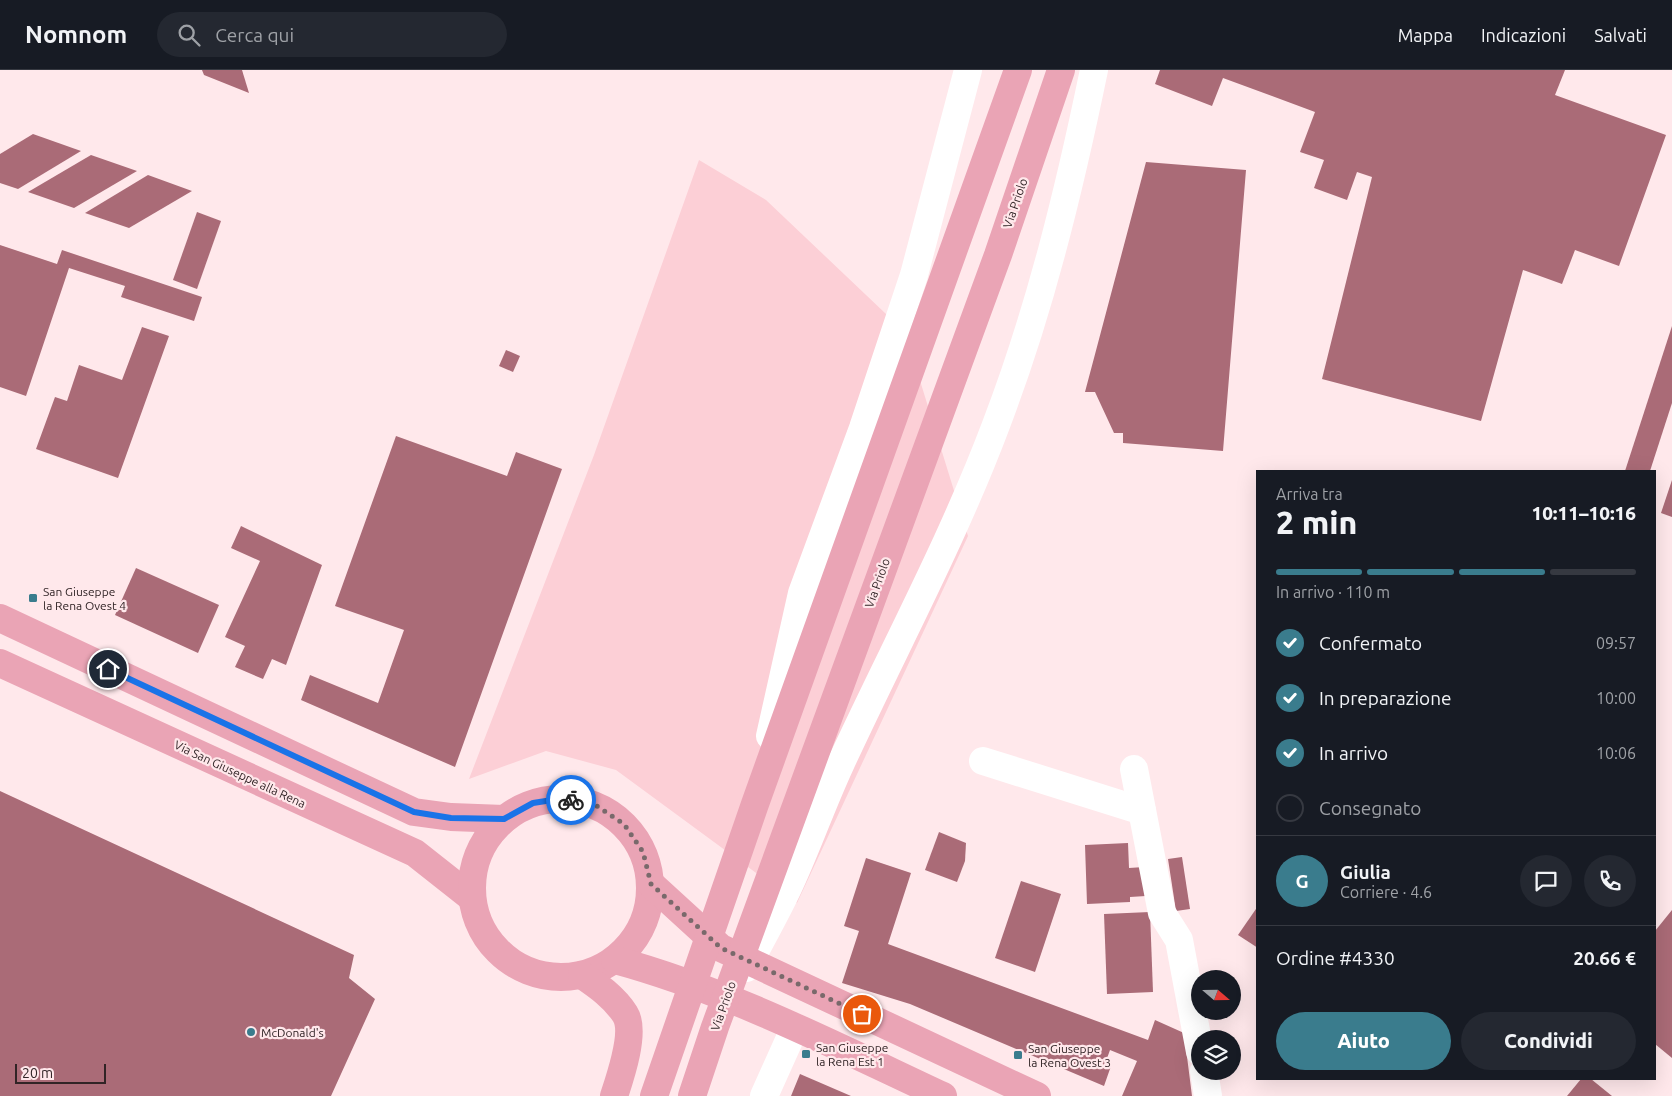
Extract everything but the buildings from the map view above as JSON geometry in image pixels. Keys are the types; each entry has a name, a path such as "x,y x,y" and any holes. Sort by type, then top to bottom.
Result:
{"main road":[{"path":"654,1096 755,804 1018,70"},
{"name":"Via Priolo","path":"692,1096 715,1027 994,264 1061,70"},
{"path":"0,618 414,812 451,818 504,819"},
{"name":"Via San Giuseppe alla Rena","path":"0,663 415,853 472,898"},
{"path":"565,798 597,806 624,824 643,852 651,884 647,912 635,938 614,960 582,975 547,976 517,966 492,945 477,917 472,898 474,869 485,841 504,819 533,803 565,798"},
{"path":"651,884 721,948 1037,1096"},
{"path":"614,960 663,973 795,1027 943,1096"},
{"path":"582,975 606,992 626,1016 628,1042 623,1071 614,1096"}],"street":[{"path":"755,804 802,593 863,428 914,275 968,70"},
{"path":"715,1027 787,890 839,767 962,506 996,426 1033,320 1072,174 1094,70"},
{"path":"984,761 1142,811"},
{"path":"1134,769 1162,913 1179,940 1196,1030"},
{"path":"764,1096 795,1027"},
{"path":"1205,1080 1208,1096"}],"shaded area":[{"path":"699,160 766,200 905,332 968,536 797,903 616,770 546,751 469,779 594,455"}],"way so far":[{"path":"571,800 597,806 624,824 643,852 651,884 721,948 862,1014"}],"place":[{"name":"San Giuseppe la Rena Ovest 4","path":"33,598"},
{"name":"McDonald's","path":"251,1032"},
{"name":"San Giuseppe la Rena Est 1","path":"806,1054"},
{"name":"San Giuseppe la Rena Ovest 3","path":"1018,1055"}],"route":[{"path":"108,669 414,812 451,818 504,819 533,803 565,798 571,800"}]}
